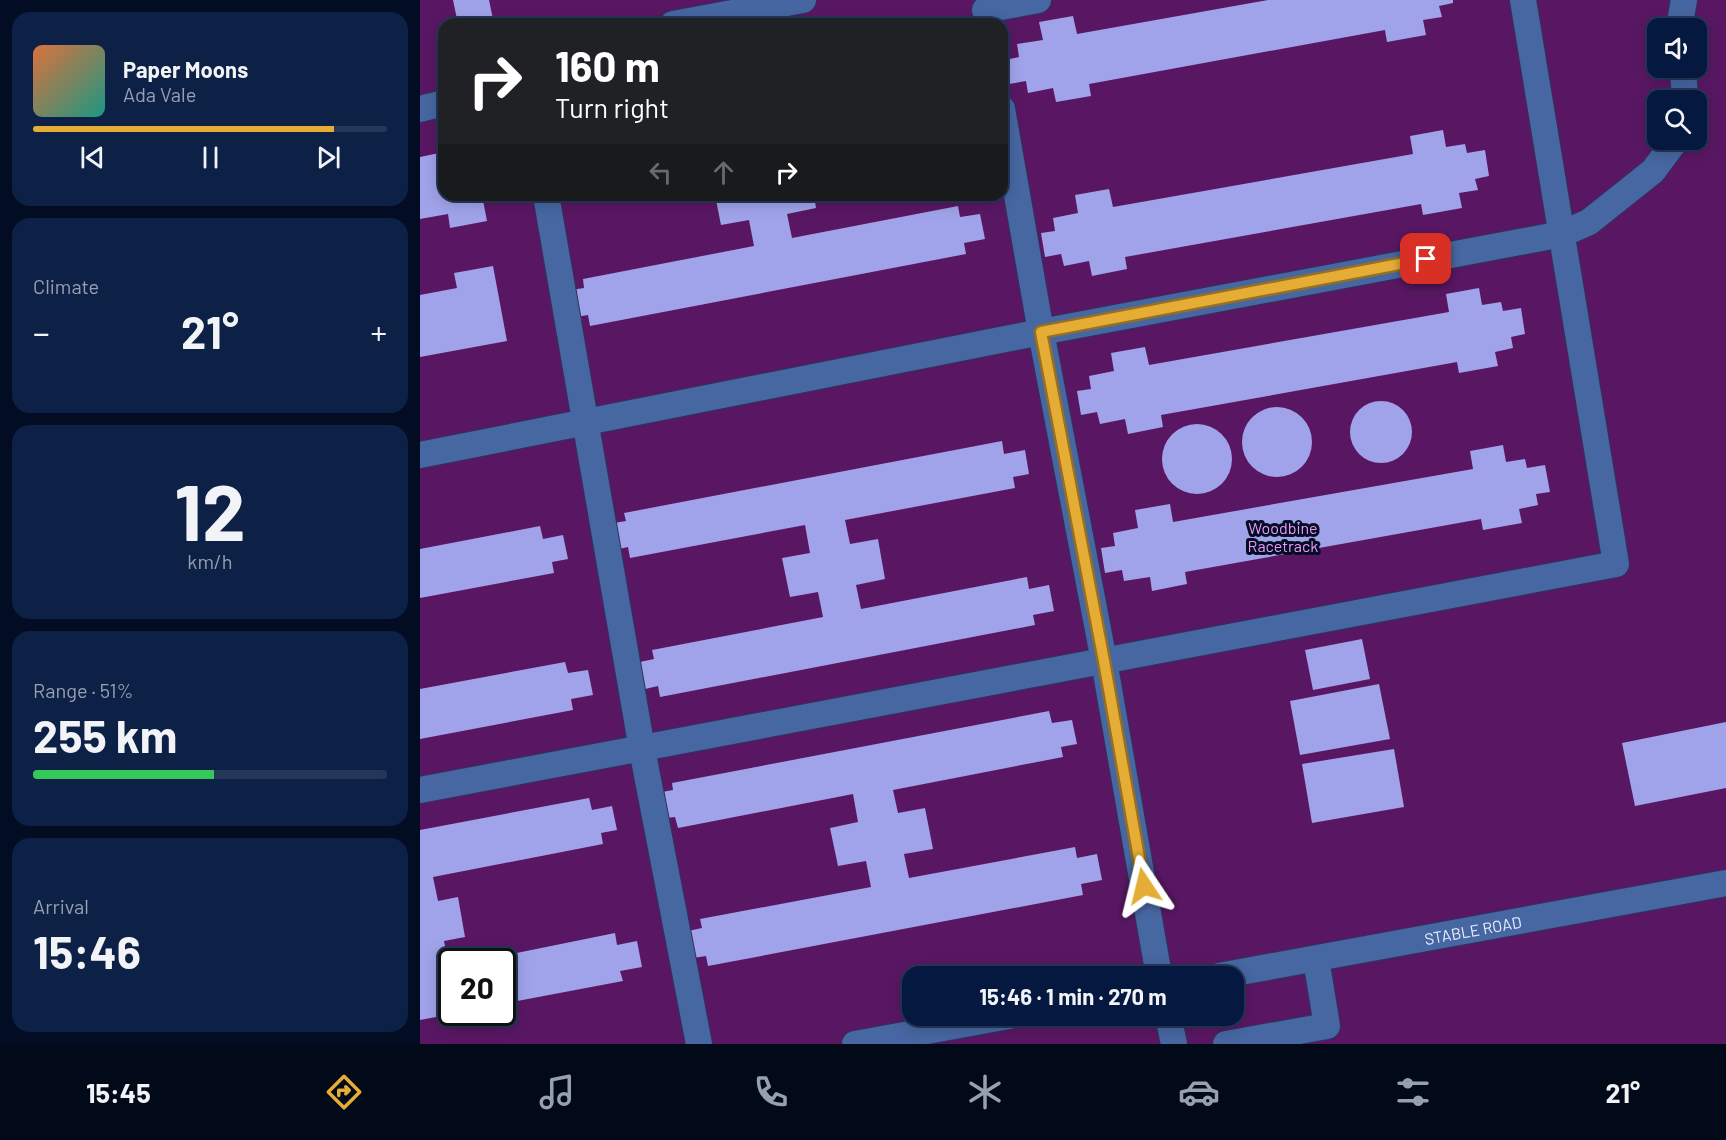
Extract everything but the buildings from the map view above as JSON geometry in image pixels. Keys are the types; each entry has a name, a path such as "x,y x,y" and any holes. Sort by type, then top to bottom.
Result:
{"street":[{"path":"706,18 803,0"},
{"path":"985,11 1038,0"},
{"path":"420,790 1616,564 1523,0"},
{"path":"1681,18 1684,0"},
{"path":"420,109 438,104"},
{"path":"1008,144 1041,332 1104,661 1157,966"},
{"path":"420,455 1041,332 1562,234 1589,222 1653,171 1669,150"},
{"path":"547,201 642,749 699,1044"},
{"name":"STABLE ROAD","path":"1244,971 1726,883"},
{"path":"1226,1044 1327,1026 1316,958"},
{"path":"855,1044 954,1026"},
{"path":"1170,1026 1174,1044"}],"green space":[{"name":"Woodbine Racetrack","path":"420,0 1726,0 1726,1044 420,1044"}],"route":[{"path":"1144,886 1104,661 1041,332 1426,259"}]}
